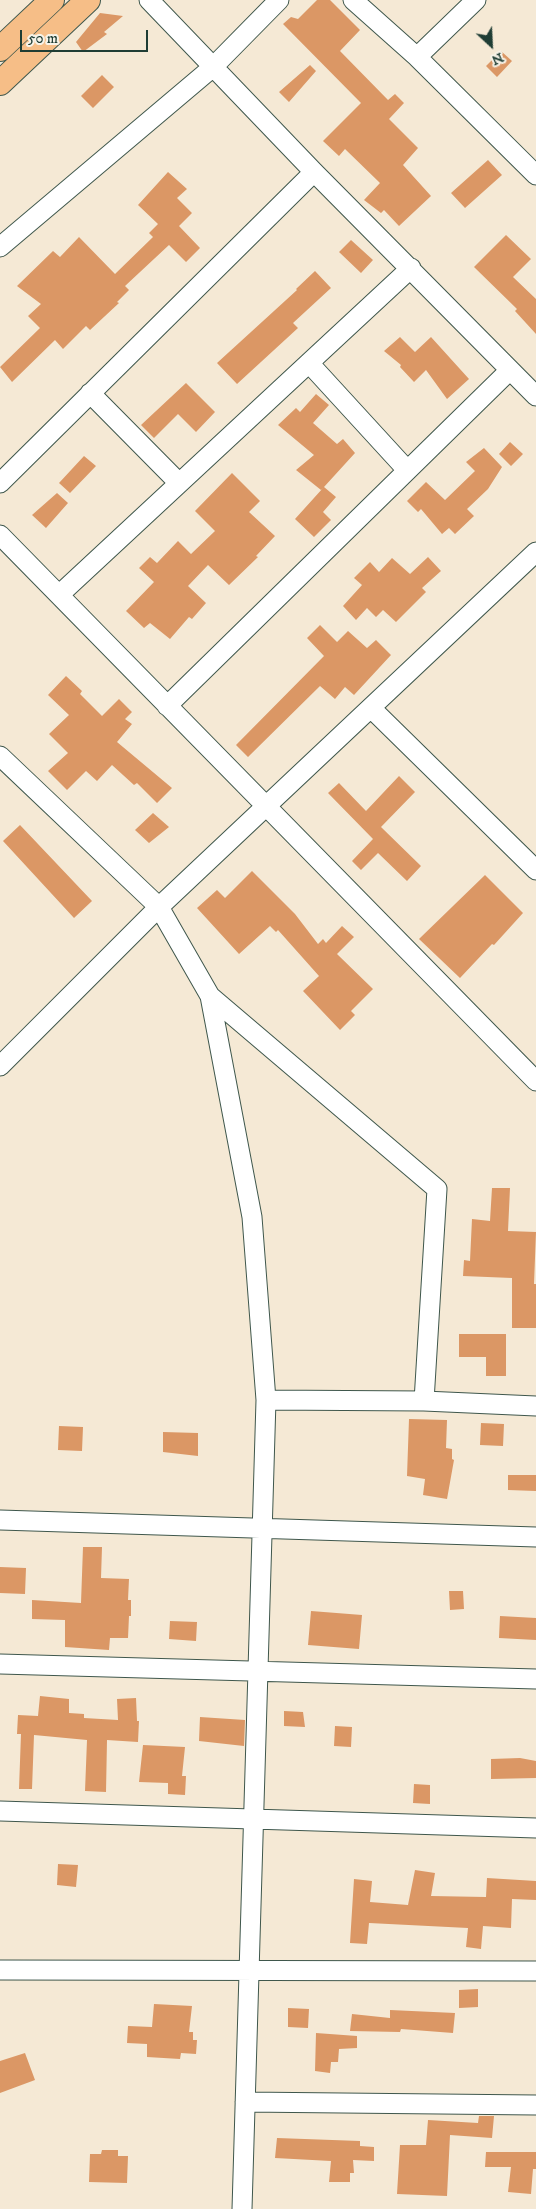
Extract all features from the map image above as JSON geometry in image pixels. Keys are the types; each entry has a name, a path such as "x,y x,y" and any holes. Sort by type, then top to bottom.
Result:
{"main road":[{"path":"0,50 52,0"},
{"path":"0,83 78,3"}],"street":[{"path":"149,0 314,172 536,396"},
{"path":"0,247 213,67 279,0"},
{"path":"353,0 417,57 536,175"},
{"path":"417,57 476,0"},
{"path":"0,483 314,172"},
{"path":"59,595 411,268"},
{"path":"309,363 407,470"},
{"path":"167,706 510,370"},
{"path":"90,393 180,483"},
{"path":"0,535 536,1081"},
{"path":"0,1066 158,907 536,552"},
{"path":"371,708 536,870"},
{"path":"0,756 158,907 210,996 437,1189 424,1401"},
{"path":"210,996 252,1217 266,1400 242,2209"},
{"path":"266,1400 424,1401 536,1406"},
{"path":"0,1520 536,1537"},
{"path":"0,1664 536,1679"},
{"path":"0,1810 536,1828"},
{"path":"0,1970 536,1971"},
{"path":"245,2102 536,2105"}],"building":[{"path":"317,0 330,0 360,30 340,51 388,100 395,94 404,103 389,119 418,148 403,165 431,196 399,226 384,210 381,213 364,200 380,183 345,149 339,156 323,141 361,103 283,24 291,17 298,19"},
{"path":"100,13 123,16 104,32 107,34 83,52 76,42"},
{"path":"501,51 512,61 497,77 486,66"},
{"path":"310,65 316,71 289,102 279,92"},
{"path":"102,75 114,87 93,108 81,96"},
{"path":"488,160 502,175 465,208 451,193"},
{"path":"168,172 187,189 177,198 192,213 179,226 200,248 186,262 169,245 125,286 129,290 117,302 119,303 90,330 86,326 63,349 55,340 12,382 0,367 40,328 28,316 41,304 17,286 53,251 60,257 79,237 115,274 153,237 149,233 158,224 138,205"},
{"path":"506,235 531,259 513,277 536,299 536,334 515,311 517,309 474,267"},
{"path":"351,240 373,260 361,273 339,252"},
{"path":"315,271 331,288 293,323 298,328 237,384 217,363 297,290"},
{"path":"400,337 415,352 431,337 469,379 447,399 426,370 414,382 400,367 401,365 384,351"},
{"path":"186,383 215,412 196,432 178,414 154,438 141,425"},
{"path":"316,394 329,405 313,423 337,444 343,439 355,453 324,487 336,497 323,512 331,520 314,537 295,519 323,488 321,490 296,470 314,455 278,425 296,408 300,412"},
{"path":"510,442 523,454 511,466 499,454"},
{"path":"484,448 502,467 488,489 467,509 474,516 455,534 449,528 442,534 421,509 418,512 407,501 426,482 445,500 475,471 466,462"},
{"path":"84,456 96,466 70,493 59,483"},
{"path":"232,473 260,501 249,512 275,536 256,556 258,557 229,585 208,565 188,586 206,603 192,619 189,617 170,639 150,623 144,628 126,611 154,582 139,568 150,557 157,563 178,541 191,554 215,531 195,511"},
{"path":"57,493 68,503 46,528 32,515"},
{"path":"428,557 441,571 422,588 426,592 396,622 383,610 376,617 367,608 356,620 343,606 362,585 354,578 370,562 379,572 392,558 410,574"},
{"path":"320,625 337,642 348,631 367,648 376,640 391,655 354,695 345,687 335,699 320,686 248,757 236,745 324,656 307,638"},
{"path":"66,676 82,691 80,694 102,716 119,699 132,712 125,719 132,724 117,742 172,788 157,803 137,783 134,785 112,765 97,781 86,771 67,790 48,771 68,753 49,734 69,715 48,695"},
{"path":"399,776 415,792 381,827 421,866 407,881 378,853 361,870 352,861 373,839 328,793 339,783 366,811"},
{"path":"153,813 169,827 149,843 135,830"},
{"path":"20,825 92,901 74,918 3,841"},
{"path":"252,871 295,914 318,944 323,939 326,943 342,926 354,937 337,954 373,989 351,1011 355,1015 340,1030 303,991 319,976 278,930 276,932 270,926 239,954 197,908 217,890 225,898"},
{"path":"485,875 523,913 460,978 419,939"},
{"path":"492,1188 510,1188 508,1231 536,1232 534,1284 536,1284 536,1328 512,1328 512,1278 463,1276 464,1260 470,1261 472,1219 490,1221"},
{"path":"459,1334 506,1334 506,1376 486,1376 486,1357 459,1357"},
{"path":"409,1419 447,1420 446,1448 452,1449 452,1459 454,1460 447,1499 423,1495 425,1479 407,1476"},
{"path":"481,1423 504,1424 503,1446 480,1445"},
{"path":"59,1426 83,1427 82,1451 58,1450"},
{"path":"163,1432 198,1433 198,1456 163,1452"},
{"path":"508,1475 536,1475 536,1491 508,1490"},
{"path":"83,1547 102,1547 101,1578 129,1579 128,1600 131,1600 131,1616 129,1616 128,1638 110,1638 109,1650 65,1647 65,1620 32,1619 32,1600 81,1603"},
{"path":"0,1567 26,1568 25,1594 0,1593"},
{"path":"449,1591 463,1591 464,1609 450,1610"},
{"path":"311,1611 362,1615 359,1649 308,1645"},
{"path":"500,1616 536,1618 536,1640 499,1638"},
{"path":"170,1621 197,1622 196,1641 169,1639"},
{"path":"40,1696 69,1699 69,1713 84,1714 84,1718 118,1720 117,1699 136,1698 137,1721 139,1721 138,1742 107,1740 106,1792 85,1791 87,1740 34,1735 32,1789 19,1789 21,1734 17,1734 18,1715 38,1716"},
{"path":"284,1711 303,1712 305,1727 284,1726"},
{"path":"200,1717 245,1720 244,1746 199,1741"},
{"path":"335,1726 352,1727 351,1747 334,1746"},
{"path":"143,1745 185,1747 182,1776 186,1776 185,1795 168,1794 168,1783 139,1782"},
{"path":"520,1758 536,1761 536,1778 491,1779 491,1759"},
{"path":"414,1784 430,1785 430,1804 413,1803"},
{"path":"58,1864 78,1865 76,1887 57,1885"},
{"path":"415,1870 435,1873 431,1896 486,1897 487,1878 536,1881 536,1900 512,1899 511,1928 483,1926 481,1949 466,1947 468,1928 369,1923 367,1944 350,1943 354,1879 372,1881 370,1902 408,1905"},
{"path":"478,1989 478,2007 459,2008 459,1990"},
{"path":"154,2004 192,2006 189,2032 193,2032 193,2040 197,2040 196,2054 181,2053 180,2059 147,2057 147,2044 127,2043 128,2026 152,2027"},
{"path":"288,2008 309,2009 308,2028 288,2027"},
{"path":"390,2010 455,2013 453,2033 401,2029 400,2032 350,2031 352,2014 390,2018"},
{"path":"316,2033 357,2036 357,2048 339,2049 338,2062 331,2062 330,2073 315,2071"},
{"path":"25,2053 35,2080 0,2093 0,2061"},
{"path":"479,2116 494,2116 492,2138 450,2135 447,2196 397,2194 400,2145 426,2145 428,2120 478,2123"},
{"path":"277,2138 360,2141 360,2146 374,2147 374,2161 353,2160 354,2173 350,2173 350,2182 329,2182 331,2161 275,2158"},
{"path":"102,2150 118,2150 118,2156 128,2156 127,2183 89,2182 90,2154 101,2154"},
{"path":"486,2152 536,2152 536,2169 533,2169 531,2194 508,2192 511,2167 485,2167"}]}
